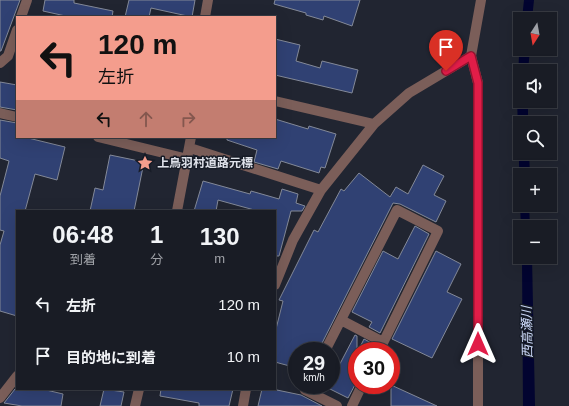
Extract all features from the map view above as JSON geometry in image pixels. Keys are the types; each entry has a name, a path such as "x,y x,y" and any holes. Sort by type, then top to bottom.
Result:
{"street":[{"path":"21,16 27,0"},
{"path":"205,16 208,0"},
{"path":"478,406 478,83 471,56 481,0"},
{"path":"0,63 8,56 16,33"},
{"path":"276,282 293,240 320,190 374,124 408,93 471,56"},
{"path":"276,101 374,124"},
{"path":"0,113 16,117"},
{"path":"102,138 188,159"},
{"path":"177,210 191,138"},
{"path":"190,148 320,190"},
{"path":"330,342 397,210 438,231 383,342"},
{"path":"341,320 374,342"},
{"path":"0,398 16,377"},
{"path":"135,406 139,390"},
{"path":"243,406 246,390"},
{"path":"313,394 337,406"},
{"path":"352,406 358,394"}],"water":[{"path":"524,0 534,0 533,12 523,12"},
{"path":"519,56 529,56 529,64 519,64"},
{"path":"517,108 528,108 528,116 518,116"},
{"path":"519,160 529,160 530,168 519,168"},
{"path":"520,212 529,212 530,220 521,220"},
{"name":"西高瀬川","path":"522,264 532,264 535,406 523,406"}],"building":[{"path":"0,0 20,0 1,51 0,51"},
{"path":"45,0 74,0 74,3 113,11 112,16 66,16 43,11"},
{"path":"129,0 195,0 192,16 151,8 149,16 125,16"},
{"path":"275,0 360,0 352,26 324,16 323,20 306,15 306,13 274,4"},
{"path":"276,39 300,45 296,61 320,68 322,61 358,70 352,93 276,75"},
{"path":"0,82 16,85 16,110 0,107"},
{"path":"276,119 308,129 309,126 336,134 325,168 321,167 319,173 281,161 278,169 254,162 257,150 227,140 227,138 276,138"},
{"path":"0,120 16,123 16,138 28,138 65,147 57,180 35,174 25,210 16,210 16,316 0,311 0,245 4,231 0,230 0,196 9,161 0,158"},
{"path":"110,155 144,162 134,210 90,210 95,188 103,190"},
{"path":"423,165 444,176 434,195 446,201 436,222 400,204 393,203 323,342 288,342 288,366 276,362 276,329 283,301 279,300 314,230 318,232 341,189 344,191 359,173 390,197 396,187 408,194"},
{"path":"203,181 250,194 251,191 279,199 282,189 298,194 296,203 305,206 302,211 291,211 279,256 276,256 276,210 254,210 218,200 216,210 194,210"},
{"path":"415,226 429,234 380,333 369,327 372,322 352,312 383,251 398,259"},
{"path":"436,251 461,264 447,292 462,299 432,358 392,339"},
{"path":"355,335 357,336 357,342 351,342"},
{"path":"364,339 370,342 362,342"},
{"path":"348,348 348,394 350,394 348,398 340,394 340,364"},
{"path":"15,389 46,390 63,394 61,406 22,406 4,403"},
{"path":"400,389 437,406 391,406 391,394 400,394"},
{"path":"104,390 124,392 121,406 100,406"},
{"path":"161,390 233,390 229,406 199,406 199,403 160,396"},
{"path":"262,390 276,390 288,392 288,394 301,395 322,406 258,406"}],"place":[{"name":"上鳥羽村道路元標","path":"145,163"}],"route":[{"path":"446,71 471,56 478,83 478,344"}]}
